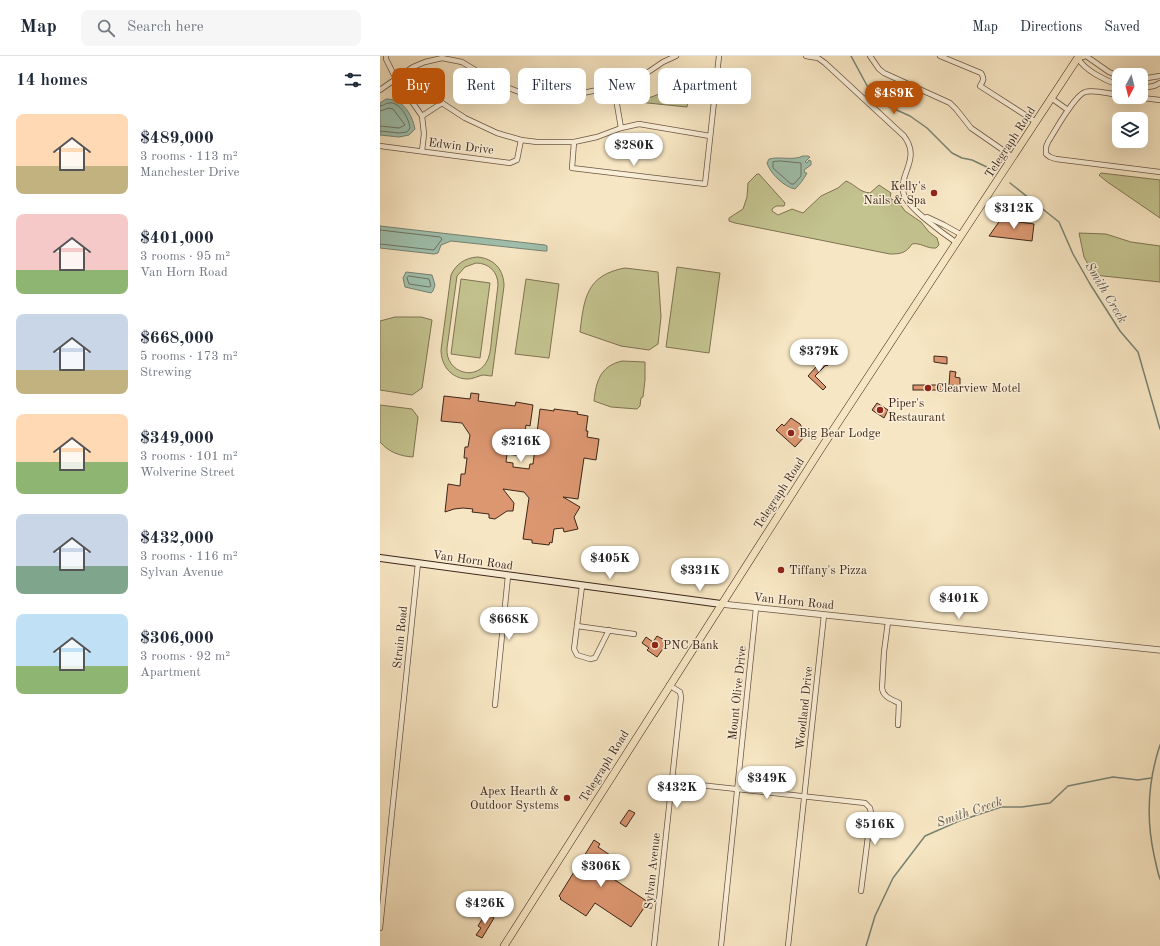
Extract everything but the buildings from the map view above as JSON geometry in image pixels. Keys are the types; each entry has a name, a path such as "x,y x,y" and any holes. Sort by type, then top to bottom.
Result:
{"main road":[{"name":"Telegraph Road","path":"504,946 826,440 1078,57"},
{"name":"Van Horn Road","path":"380,558 721,604"}],"street":[{"path":"386,56 392,71"},
{"path":"650,71 663,62 676,56"},
{"path":"574,142 572,168 705,184 719,56"},
{"path":"806,56 818,58 825,63 906,139 910,148 911,158 904,184 904,196 911,206 957,243"},
{"path":"870,56 884,73 950,103 971,128 1013,157"},
{"path":"940,56 981,73 984,77 980,86 1036,122"},
{"path":"1112,73 1086,56 1078,57 1082,65 1112,82"},
{"path":"412,68 442,57 462,62 498,84 522,93 549,97 594,91"},
{"path":"1105,79 1109,72"},
{"path":"1148,78 1160,76"},
{"path":"380,90 392,82"},
{"path":"1148,87 1154,86 1160,82"},
{"path":"1112,94 1091,91 1084,92 1078,97 1068,110 1046,147 1046,154 1056,159 1160,172"},
{"path":"1052,98 1068,110"},
{"path":"1148,99 1160,100"},
{"path":"422,116 442,103 464,118 497,133 521,140 549,143 574,142 597,137 621,128 639,124 710,136"},
{"path":"414,104 422,116 424,134 422,151"},
{"path":"617,104 621,128"},
{"name":"Edwin Drive","path":"380,146 510,163 518,160 521,140"},
{"path":"924,216 962,235"},
{"name":"Struin Road","path":"380,928 418,563"},
{"path":"495,705 508,576"},
{"path":"582,586 575,653 579,657 590,659 596,656 609,630"},
{"name":"Van Horn Road","path":"721,604 1160,650"},
{"name":"Mount Olive Drive","path":"720,946 756,608"},
{"name":"Woodland Drive","path":"788,946 824,615"},
{"path":"888,622 884,652 882,692 899,703 898,725"},
{"path":"577,626 634,634"},
{"name":"Sylvan Avenue","path":"654,946 681,697 680,692 669,685"},
{"path":"672,782 862,802 868,805 871,813 861,891"}],"green space":[{"path":"658,94 658,104 687,104 687,107 650,103 650,98"},
{"path":"1101,173 1160,180 1160,218 1106,181 1099,175"},
{"path":"757,174 759,174 785,203 784,206 776,206 772,209 772,211 778,215 792,209 803,213 821,196 838,188 846,181 863,191 870,193 879,185 891,193 890,198 900,204 905,211 921,222 929,232 937,238 939,245 936,248 930,248 918,244 912,244 903,252 890,254 729,221 729,218 743,209 747,197 748,183"},
{"path":"1079,233 1106,234 1131,242 1160,246 1160,282 1094,275 1084,257"},
{"path":"483,258 493,262 500,270 504,280 504,286 492,376 483,375 468,379 457,377 448,370 441,356 441,350 451,275 458,265 465,260","holes":["476,263 481,263 492,269 498,280 498,285 488,359 477,371 470,373 456,369 451,364 448,357 447,348 457,276 465,267"]},
{"path":"677,267 720,273 709,353 666,347"},
{"path":"625,268 658,272 661,317 658,344 649,350 621,346 580,332 583,309 589,290 602,276 612,271"},
{"path":"461,279 490,283 480,358 451,354"},
{"path":"526,279 559,284 549,358 515,354"},
{"path":"395,317 421,317 432,320 422,388 412,395 380,390 380,321"},
{"path":"622,361 645,362 643,397 641,398 640,406 637,409 611,407 594,401 596,387 600,376 609,367"},
{"path":"380,405 412,409 418,417 413,457 395,453 380,442"}],"water":[{"path":"386,99 392,100 392,104 402,105 406,108 412,118 415,129 409,135 399,137 380,135 380,103"},
{"path":"803,156 810,157 805,162 807,163 809,160 811,161 811,165 804,170 805,173 807,173 795,189 786,186 778,179 771,171 767,163 769,159 795,158"},
{"path":"380,226 545,245 547,246 547,251 451,241 441,245 438,253 434,254 380,248"},
{"path":"406,272 432,275 435,285 433,291 431,293 405,287 403,278"}],"waterway":[{"name":"Smith Creek","path":"851,56 871,93 883,104 910,116 927,128 952,153 991,169"},
{"name":"Smith Creek","path":"1010,183 1059,222 1073,254 1090,284 1120,331 1138,352 1160,429"},
{"path":"1160,745 1153,772 1149,813 1151,841 1160,879"},
{"name":"Smith Creek","path":"866,946 875,916 893,878 925,836 959,821 1001,807 1022,807 1050,803 1068,786 1113,777 1138,780 1151,778"}],"place":[{"name":"Kelly's Nails & Spa","path":"934,193"},
{"name":"Clearview Motel","path":"928,388"},
{"name":"Piper's Restaurant","path":"880,410"},
{"name":"Big Bear Lodge","path":"791,433"},
{"name":"Tiffany's Pizza","path":"781,570"},
{"name":"PNC Bank","path":"655,645"},
{"name":"Apex Hearth & Outdoor Systems","path":"567,798"}]}
